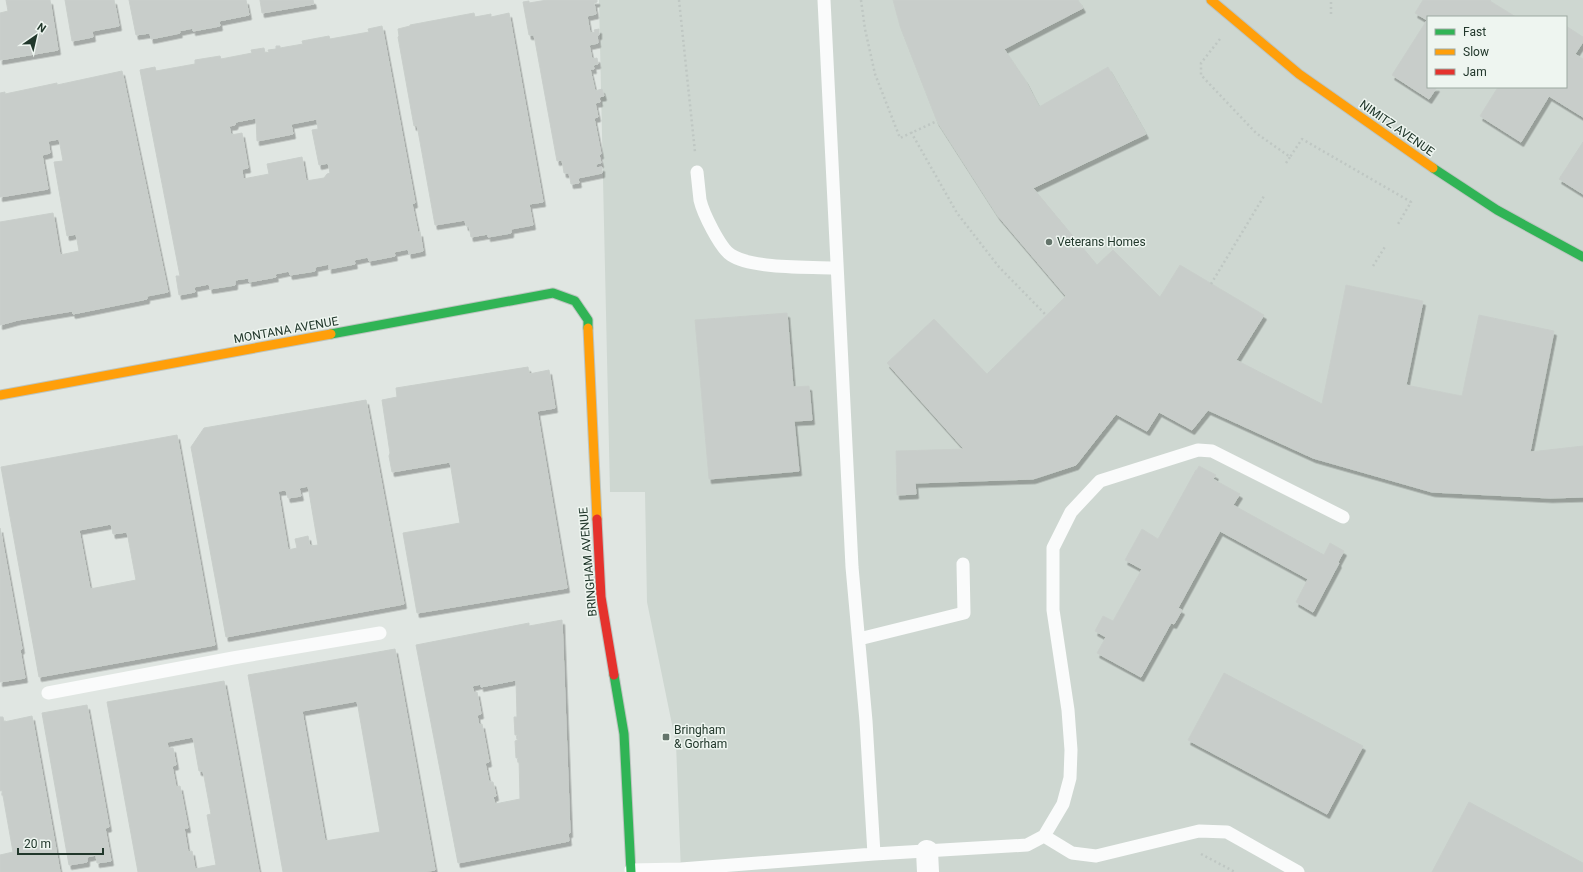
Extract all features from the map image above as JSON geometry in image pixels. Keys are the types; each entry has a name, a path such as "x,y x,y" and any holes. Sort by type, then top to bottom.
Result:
{"street":[{"name":"NIMITZ AVENUE","path":"1211,0 1299,74 1408,151 1497,210 1583,257"},
{"name":"MONTANA AVENUE","path":"0,395 553,293 575,301"},
{"name":"BRINGHAM AVENUE","path":"575,301 588,320 601,597 624,734 631,871"}],"lane":[{"path":"824,0 852,567 866,721 874,854"},
{"path":"697,172 701,201 716,238 730,255 746,262 787,266 837,268"},
{"path":"631,871 681,869 874,854 928,862 1027,845 1044,836 1063,804 1070,778 1071,750 1068,710 1053,610 1054,548 1071,512 1100,481 1198,450 1212,451 1343,517"},
{"path":"859,639 964,613 963,564"},
{"path":"48,693 380,633"},
{"path":"1044,836 1072,853 1096,856 1199,831 1227,832 1298,872"}],"path":[{"path":"679,0 697,172"},
{"path":"861,0 865,29 875,74 900,138 937,121"},
{"path":"1331,0 1331,14"},
{"path":"1221,37 1201,63 1201,75 1256,133 1290,157"},
{"path":"911,132 957,213 999,267 1046,315"},
{"path":"1286,163 1302,138 1411,202 1398,224"},
{"path":"1211,284 1264,196"},
{"path":"1373,266 1386,245"}],"shaded area":[{"path":"599,0 1583,0 1583,872 681,872 676,744 647,602 645,492 610,492"}],"building":[{"path":"6,0 50,0 58,50 0,60 0,13 8,11"},
{"path":"65,0 114,0 119,26 92,31 93,37 72,41"},
{"path":"129,0 246,0 249,15 219,21 220,26 193,31 193,28 179,31 180,33 151,39 150,33 136,35"},
{"path":"260,0 313,0 314,4 262,13"},
{"path":"547,0 597,0 597,2 594,3 596,14 587,16 590,33 599,29 599,35 597,35 598,43 589,45 592,59 597,58 598,64 593,65 594,69 590,69 595,91 602,89 604,96 599,97 600,102 595,103 598,117 594,118 601,154 599,155 601,163 596,164 596,168 602,167 602,173 578,178 579,183 571,184 569,173 564,173 562,160 557,161 534,35 529,35 523,2 529,1 529,3"},
{"name":"Veterans Homes","path":"893,0 1078,0 1083,8 1004,49 1025,80 1039,107 1108,67 1146,134 1033,188 1097,265 1113,250 1160,297 1180,265 1264,315 1236,360 1322,404 1346,285 1423,301 1406,385 1462,396 1479,315 1554,331 1530,452 1583,446 1583,497 1550,498 1432,492 1313,458 1208,410 1192,430 1159,412 1147,431 1116,414 1076,465 1033,479 915,483 916,494 897,495 896,451 964,449 887,363 934,319 987,374 1066,296 998,216 937,121 900,26"},
{"path":"1423,0 1491,0 1490,1 1514,16 1427,16 1427,20 1415,13"},
{"path":"474,13 475,17 491,14 491,17 509,13 543,202 529,204 533,225 511,229 511,233 488,237 488,234 471,237 469,226 466,226 465,220 435,225 417,125 414,126 398,37 398,29 410,25"},
{"path":"1427,20 1427,88 1436,88 1429,99 1392,75"},
{"path":"382,26 415,203 412,204 418,233 420,232 423,251 409,254 408,249 394,252 395,256 369,261 368,257 354,260 355,264 329,269 329,264 315,267 315,271 290,275 289,271 275,274 276,277 249,282 249,278 235,280 235,285 210,289 209,284 194,287 195,292 179,295 176,276 180,276 140,70 155,67 156,71 195,64 195,60 220,56 221,59 252,53 251,50 264,48 265,53 269,52 268,50 276,49 276,46 280,46 280,48 303,44 302,41 329,36 330,39 369,32 368,29","holes":["256,118 257,141 293,134 291,124 317,119 318,129 312,130 319,165 328,163 330,173 324,178 306,181 302,157 267,164 269,174 243,179 242,169 248,168 242,133 231,135 229,126 235,125 236,122"]},
{"path":"1567,27 1583,37 1583,42 1575,54 1583,59 1583,117 1549,96 1521,142 1480,116 1497,88 1567,88"},
{"path":"122,71 168,292 147,296 147,299 73,314 72,311 18,320 0,325 0,222 53,213 60,255 79,251 76,234 67,236 54,162 63,161 59,139 48,141 50,153 42,155 48,189 0,197 0,93 5,92 5,94 57,83 57,85"},
{"path":"1583,142 1583,194 1559,179"},
{"path":"787,313 793,387 809,386 812,420 794,421 799,471 709,479 695,320"},
{"path":"528,367 529,374 549,370 555,408 537,411 567,588 417,613 403,533 460,523 450,462 392,472 382,400 397,397 396,388"},
{"path":"366,400 404,604 226,637 191,447 204,428","holes":["308,486 318,545 310,546 308,536 295,539 297,548 288,550 278,491 286,490 288,498 301,496 299,488"]},
{"path":"177,435 215,645 39,677 1,467","holes":["111,524 113,534 127,532 136,580 90,589 79,530"]},
{"path":"1199,466 1216,475 1213,479 1240,494 1233,505 1324,555 1330,543 1344,551 1313,612 1296,602 1308,579 1220,531 1178,608 1182,610 1174,624 1171,623 1141,677 1097,653 1106,637 1095,631 1103,616 1113,621 1142,569 1125,560 1142,529 1158,539"},
{"path":"0,528 22,649 20,650 25,678 0,682"},
{"path":"562,620 570,833 568,833 569,841 458,863 416,645 529,623 529,626","holes":["516,680 517,717 514,717 515,735 518,735 518,740 515,741 516,758 519,758 520,799 495,804 493,797 496,796 493,782 489,782 485,763 489,762 482,724 479,725 477,715 481,714 477,692 474,693 472,686 481,684 481,687"]},
{"path":"395,649 435,870 422,872 283,872 248,675","holes":["357,701 380,832 325,841 302,711"]},
{"path":"1224,673 1363,746 1327,814 1188,740"},
{"path":"224,681 259,872 138,872 107,702","holes":["193,737 199,771 203,771 211,814 207,815 216,865 195,869 192,851 188,852 184,828 188,828 180,786 176,787 172,766 176,765 173,748 168,748 167,742"]},
{"path":"87,705 109,827 105,828 111,861 97,863 96,855 87,857 87,862 69,865 42,713"},
{"path":"32,716 60,872 0,872 0,855 13,852 2,790 0,791 0,717 3,717 4,722"},
{"path":"1469,802 1583,863 1583,872 1432,872"}],"traffic: fast":[{"path":"1433,168 1497,210 1583,257"},
{"path":"331,334 553,293 575,301 588,320 588,328"},
{"path":"614,675 624,734 631,872"}],"traffic: slow":[{"path":"1211,0 1299,74 1433,168"},
{"path":"588,328 597,519"},
{"path":"0,395 331,334"}],"traffic: jam":[{"path":"597,519 601,597 614,675"}],"place":[{"name":"Veterans Homes","path":"1049,242"},
{"name":"Bringham & Gorham","path":"666,737"}]}
